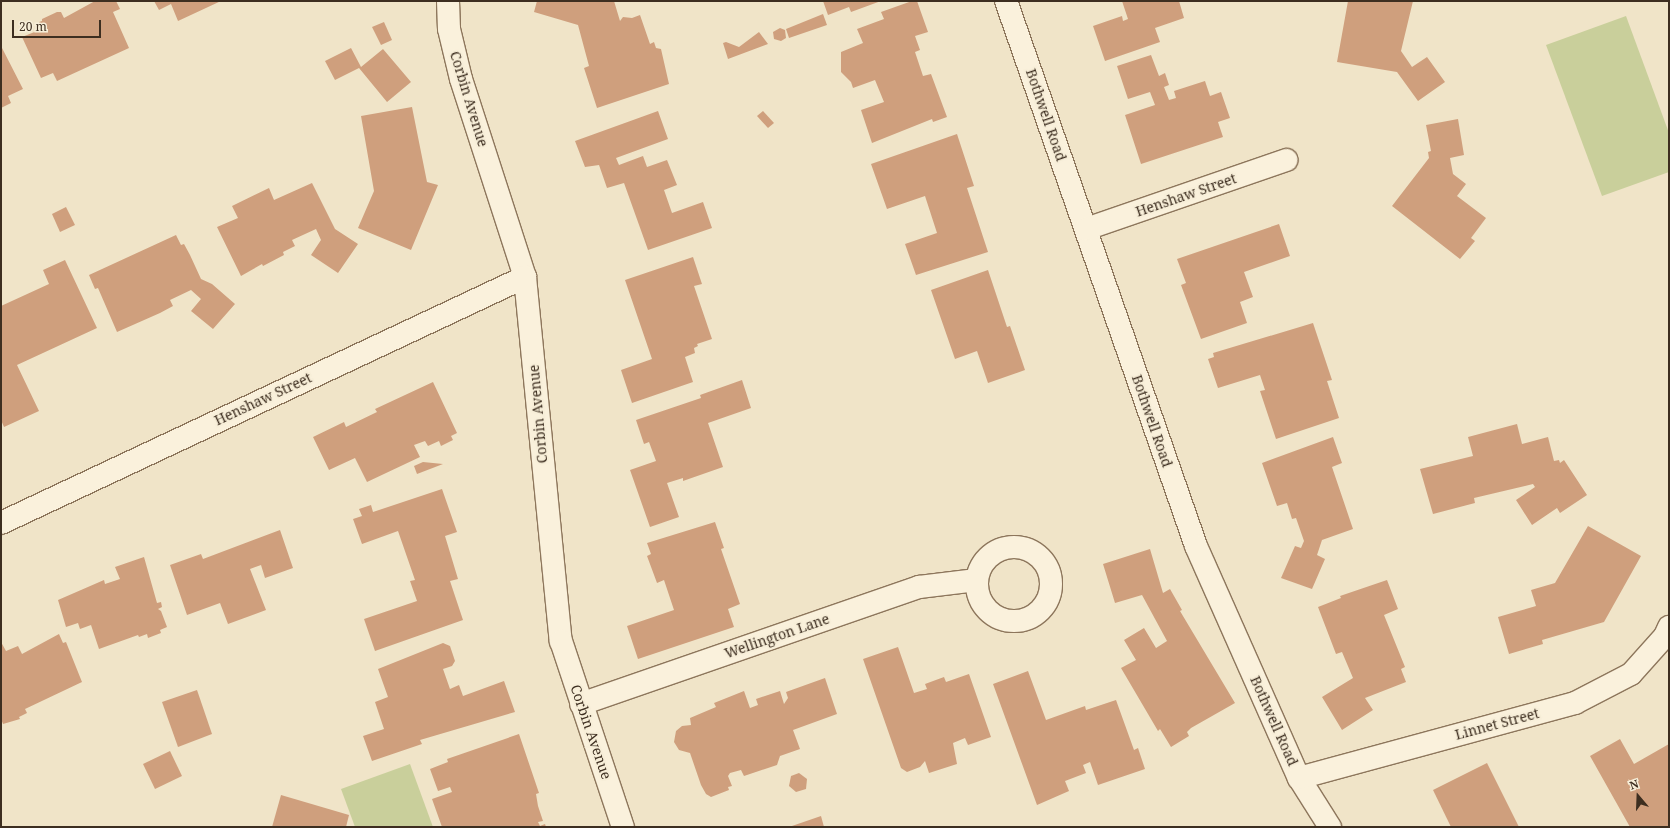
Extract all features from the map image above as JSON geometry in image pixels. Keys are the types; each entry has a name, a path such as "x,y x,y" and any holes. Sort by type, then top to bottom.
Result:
{"street":[{"name":"Corbin Avenue","path":"448,1 449,29 460,79 525,277 556,613 561,640 580,704 623,827"},
{"name":"Bothwell Road","path":"1006,1 1196,546 1300,778 1330,827"},
{"name":"Henshaw Street","path":"1086,229 1286,160"},
{"name":"Henshaw Street","path":"1,523 525,277"},
{"name":"Wellington Lane","path":"580,704 919,587 977,580"},
{"name":"Linnet Street","path":"1300,778 1575,703 1631,674 1665,636 1669,627"}],"green space":[{"path":"1626,16 1669,133 1669,172 1602,196 1546,45"},
{"path":"410,764 433,827 355,827 341,789"}],"building":[{"path":"95,1 116,1 120,9 113,12 129,48 57,81 53,73 41,78 22,37 42,29 39,22 42,21 42,19 57,12 61,12 64,18"},
{"path":"154,1 221,1 178,21 171,4 159,10"},
{"path":"537,1 614,1 620,21 623,17 632,18 640,15 650,44 654,42 656,48 661,49 669,84 597,108 584,68 589,66 578,25 534,12"},
{"path":"823,1 881,1 851,12 849,7 828,15"},
{"path":"912,1 917,1 928,32 915,36 920,50 915,52 923,76 931,74 947,117 933,122 932,119 872,143 861,110 884,102 875,80 853,88 851,82 841,72 841,52 863,43 857,29 884,19 881,12"},
{"path":"1122,1 1179,1 1184,18 1155,28 1160,42 1105,61 1093,26 1122,16 1123,21 1128,19"},
{"path":"1348,1 1413,1 1401,51 1412,67 1427,57 1445,82 1418,101 1397,72 1337,62"},
{"path":"823,14 827,25 789,38 786,29"},
{"path":"384,22 392,40 381,45 372,27"},
{"path":"780,28 785,30 786,38 781,41 774,39 773,32"},
{"path":"759,32 768,44 728,59 723,43 726,42 739,47"},
{"path":"1,46 23,89 8,96 11,103 1,108"},
{"path":"351,48 361,67 383,49 411,82 387,102 359,68 335,80 325,61"},
{"path":"1151,55 1159,76 1165,73 1169,85 1164,87 1169,100 1176,98 1174,91 1205,81 1210,96 1221,92 1230,118 1218,122 1223,137 1141,164 1125,115 1155,105 1150,92 1128,99 1117,66"},
{"path":"412,107 427,182 438,185 411,250 358,228 374,191 361,116"},
{"path":"658,111 668,139 616,158 619,165 643,156 647,167 667,160 677,185 664,190 672,213 703,202 712,228 648,250 624,183 607,188 599,165 585,167 575,141"},
{"path":"763,111 774,123 768,128 757,116"},
{"path":"1458,119 1464,155 1450,158 1453,174 1466,184 1457,196 1486,218 1471,238 1475,241 1460,259 1392,206 1429,158 1428,152 1431,151 1426,125"},
{"path":"957,134 974,186 967,188 988,252 916,275 905,244 937,233 925,196 887,209 871,164"},
{"path":"312,183 335,229 358,244 338,273 311,255 321,240 316,229 292,240 295,246 283,252 284,255 263,266 262,264 241,276 217,227 238,218 232,206 269,188 274,200"},
{"path":"66,207 75,225 60,232 52,214"},
{"path":"1279,224 1290,256 1244,272 1253,297 1240,302 1247,323 1201,339 1181,285 1186,283 1177,259"},
{"path":"176,235 181,245 184,244 201,279 212,284 235,304 213,329 191,311 201,299 191,290 170,300 173,306 117,332 98,288 95,289 89,275"},
{"path":"693,257 702,284 694,286 712,339 697,344 698,346 694,348 695,353 685,357 693,382 632,403 621,370 652,359 625,280"},
{"path":"65,260 97,328 17,365 39,411 4,427 1,420 1,306 49,284 43,270"},
{"path":"988,270 1007,327 1010,326 1025,370 988,383 977,351 955,359 931,290"},
{"path":"1313,323 1332,380 1327,381 1339,418 1276,439 1260,391 1265,390 1260,375 1218,388 1208,359 1214,357 1213,353"},
{"path":"742,380 751,408 708,423 723,467 683,481 683,478 667,483 679,517 650,527 630,470 656,461 649,442 644,444 636,420 701,398 700,395"},
{"path":"433,382 457,433 451,436 453,440 441,446 439,441 428,446 425,441 414,445 420,457 367,482 355,458 329,470 313,437 344,422 346,427 377,412 375,409"},
{"path":"1517,424 1522,444 1548,437 1554,461 1559,460 1560,463 1564,460 1587,495 1560,513 1557,508 1532,525 1516,500 1535,487 1533,484 1474,498 1475,503 1433,514 1420,469 1473,456 1468,437"},
{"path":"1333,437 1342,463 1332,467 1353,529 1322,540 1317,555 1325,559 1312,589 1281,578 1295,546 1301,548 1304,541 1296,518 1292,519 1287,503 1277,506 1262,463"},
{"path":"423,462 443,464 417,474 414,466"},
{"path":"442,489 457,532 445,536 458,579 450,581 463,620 375,651 364,619 417,601 410,581 415,580 398,531 362,544 353,519 362,516 359,509 371,505 373,512"},
{"path":"715,522 724,548 721,549 740,604 728,609 734,627 638,659 627,626 674,610 664,580 657,583 647,556 651,554 647,543"},
{"path":"1588,526 1641,556 1604,622 1542,640 1543,644 1509,654 1498,617 1536,606 1531,590 1555,583"},
{"path":"280,530 293,568 265,578 261,565 250,569 266,610 228,624 220,603 187,615 170,565 201,554 203,559"},
{"path":"1150,549 1163,593 1170,589 1182,610 1180,611 1235,703 1191,728 1187,732 1189,736 1171,747 1160,729 1158,731 1121,668 1136,660 1124,640 1144,628 1156,648 1167,641 1142,595 1115,603 1103,564"},
{"path":"144,557 157,603 161,602 162,607 158,609 161,611 167,627 160,630 161,633 148,638 147,634 139,637 138,635 99,649 91,625 80,629 78,623 66,627 58,600 104,580 105,584 120,579 115,567"},
{"path":"1387,580 1398,609 1384,615 1405,667 1401,669 1406,682 1365,698 1373,710 1342,730 1322,697 1353,678 1342,652 1336,654 1318,607 1341,598 1340,596"},
{"path":"59,634 63,643 66,642 82,682 25,709 27,713 19,717 20,719 3,724 1,719 1,642 6,651 18,646 22,654"},
{"path":"443,643 450,646 455,661 452,666 443,669 450,689 459,685 463,696 504,681 515,712 420,740 422,744 372,761 363,736 384,729 375,702 388,697 378,669"},
{"path":"898,647 914,693 927,689 925,684 944,677 946,682 969,674 991,737 968,745 965,738 953,743 957,764 929,773 925,761 920,767 907,772 901,768 863,659"},
{"path":"1028,671 1046,720 1085,706 1086,710 1116,700 1134,750 1138,748 1145,769 1098,785 1090,762 1083,765 1086,773 1065,781 1069,791 1037,805 993,684"},
{"path":"825,678 837,714 793,730 800,749 780,756 777,765 744,776 741,770 730,773 728,776 732,786 728,787 729,790 711,797 706,794 701,785 690,753 679,750 674,742 676,731 682,726 691,725 690,718 716,707 714,703 744,691 750,708 758,705 756,699 780,691 784,704 788,698 786,692"},
{"path":"197,690 212,734 178,747 162,702"},
{"path":"519,734 539,793 536,794 543,821 538,822 540,826 545,824 546,827 442,827 432,799 452,792 450,787 438,791 430,769 448,762 447,759"},
{"path":"1620,739 1634,764 1669,744 1669,827 1630,827 1590,756"},
{"path":"170,751 182,776 155,789 143,764"},
{"path":"1487,763 1519,827 1451,827 1433,790"},
{"path":"799,773 807,779 806,789 796,792 789,786 791,776"},
{"path":"281,795 349,815 346,827 272,827"},
{"path":"821,816 824,827 789,827"}]}
